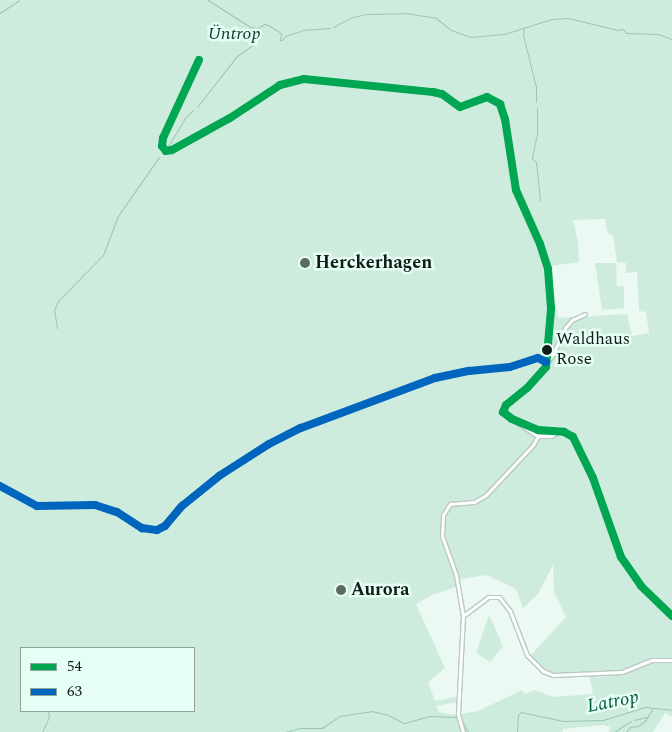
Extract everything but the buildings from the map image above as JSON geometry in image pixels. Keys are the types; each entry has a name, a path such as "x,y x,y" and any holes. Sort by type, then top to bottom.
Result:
{"street":[{"path":"199,60 163,138 162,146 166,151 172,150 230,118 280,84 304,79 433,92 442,94 460,107 484,98 492,98 498,102 506,119 516,190 540,244 548,269 550,323 545,369 504,406 503,413 538,436 551,436 558,432"},
{"path":"546,362 553,354 564,328 572,320 585,314"},
{"path":"0,486 37,506 95,505 117,512 142,528 157,530 165,526 186,502 219,476 269,444 301,428 435,378 469,371 513,367 538,358 546,362"},
{"path":"512,420 540,431 568,433 576,441 594,478 616,544 629,571 672,616"},
{"path":"463,732 458,716 463,616 456,575 442,536 443,512 450,504 474,502 486,495 533,445 538,436"},
{"path":"463,616 488,596 501,598 510,611 526,654 542,671 553,675 622,672 652,660 672,660"}],"green space":[{"name":"Üntrop","path":"0,0 672,0 672,717 665,713 653,732 609,732 610,727 603,725 563,729 563,732 0,732","holes":["605,219 608,234 613,235 617,262 626,263 626,273 637,272 639,311 646,312 649,333 632,336 627,314 558,318 550,266 579,262 578,242 573,220","553,565 554,592 566,617 530,656 547,672 555,674 589,672 593,694 553,697 535,690 525,694 522,690 478,711 455,715 439,712 436,706 457,702 457,697 435,701 428,682 445,668 416,604 434,594 457,587 456,580 486,575 516,589 523,608 538,594"]},
{"path":"595,263 616,263 617,286 624,286 624,308 602,310"},
{"path":"489,615 503,646 490,662 476,653"}],"waterway":[{"path":"0,13 19,0"},
{"path":"208,0 250,27 258,28 264,24 268,25 281,33 280,40 285,36 303,30 330,28"},
{"path":"333,27 350,18 366,14 405,13 436,18 451,30 470,37 504,34 552,19 568,18 618,30 623,29 626,33 658,34 672,39"},
{"path":"197,107 237,56 253,45 250,36 255,28"},
{"path":"524,28 523,35 536,87 536,102"},
{"path":"537,108 537,134 532,158 536,162 540,201"},
{"path":"167,148 185,118 193,110"},
{"path":"57,328 54,310 58,301 103,255 118,216 159,157"},
{"name":"Latrop","path":"517,732 518,715 521,712 563,721 603,720 645,707 672,710"},
{"path":"626,732 630,727 638,726 645,721 653,708"},
{"name":"Latrop","path":"285,732 300,728 322,728 340,716 371,711 388,715 404,723 430,716 457,717"},
{"path":"42,732 49,717 48,712"},
{"name":"Latrop","path":"460,717 468,732"},
{"path":"634,720 647,717"},
{"path":"614,732 631,721"}],"transit line":[{"name":"54","path":"199,60 163,138 162,146 166,151 172,150 230,118 280,85 304,79 433,92 442,94 460,107 487,97 500,104 505,119 516,190 540,244 548,269 551,309 546,367 527,388 506,405 503,412 512,419 538,430 564,432 573,437 593,478 621,557 641,586 672,616"},
{"name":"63","path":"0,486 37,506 95,505 117,512 142,528 157,530 165,526 182,506 219,476 269,444 301,428 435,378 469,371 510,367 538,358 546,362"}],"place":[{"name":"Herckerhagen","path":"305,263"},
{"name":"Waldhaus Rose","path":"547,350"},
{"name":"Aurora","path":"341,590"}]}
